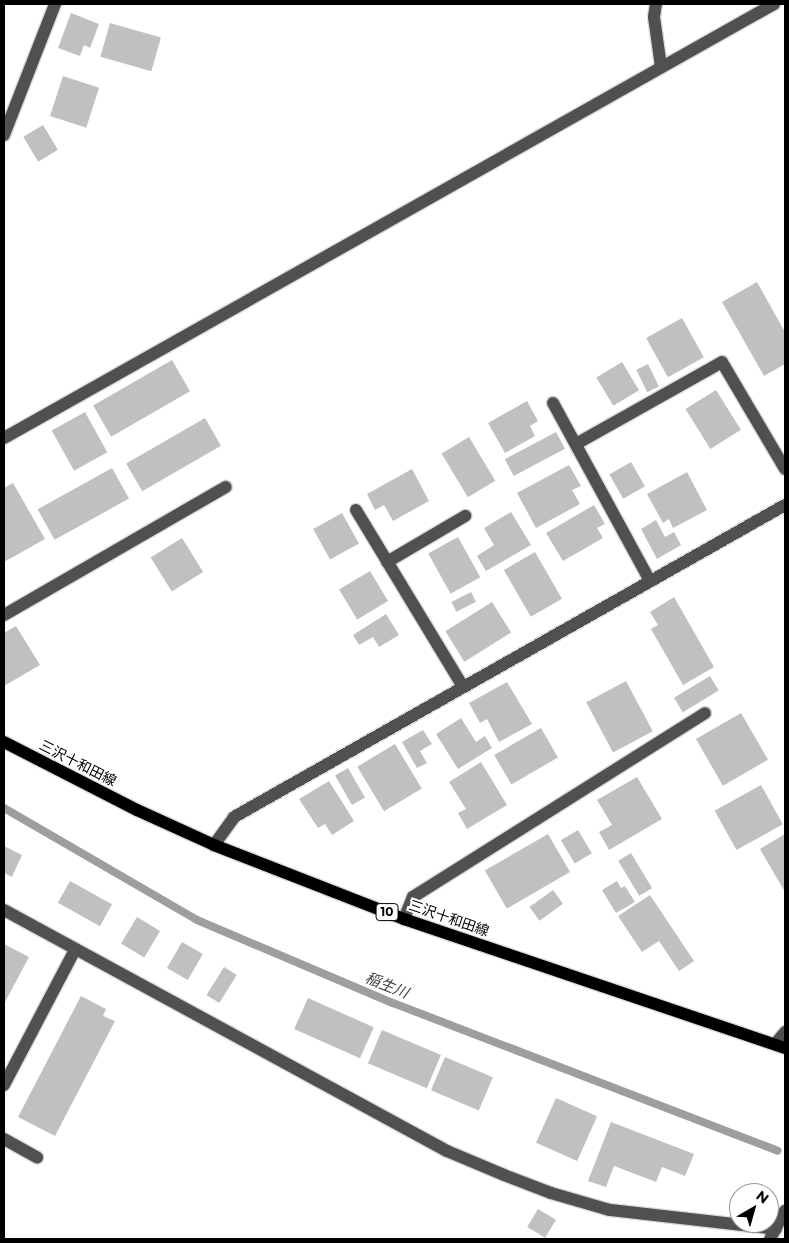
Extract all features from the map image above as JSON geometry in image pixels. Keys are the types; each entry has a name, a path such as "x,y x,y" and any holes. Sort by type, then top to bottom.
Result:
{"main road":[{"name":"三沢十和田線","path":"4,742 136,810 214,845 404,919 780,1046"}],"street":[{"path":"4,135 55,4"},
{"path":"656,4 654,17 661,67"},
{"path":"4,438 774,4"},
{"path":"576,444 722,362 785,469"},
{"path":"553,404 650,581"},
{"path":"4,615 226,487"},
{"path":"214,845 234,817 785,505"},
{"path":"356,510 463,687"},
{"path":"387,562 465,516"},
{"path":"404,919 413,898 705,713"},
{"path":"4,910 448,1151 504,1175 551,1193 610,1210 773,1234 785,1211"},
{"path":"4,1085 75,950"},
{"path":"780,1046 785,1032"},
{"path":"4,1139 37,1157"}],"building":[{"path":"71,13 99,24 90,48 84,45 80,56 58,48"},
{"path":"110,23 161,38 151,71 100,57"},
{"path":"63,76 99,88 86,128 50,116"},
{"path":"43,125 58,150 38,162 23,137"},
{"path":"757,282 785,332 785,364 764,376 722,302"},
{"path":"682,318 704,357 668,377 646,338"},
{"path":"172,360 190,391 111,437 93,406"},
{"path":"622,362 639,390 613,406 596,377"},
{"path":"648,364 659,386 647,392 636,370"},
{"path":"716,390 741,430 710,449 685,409"},
{"path":"527,401 538,421 530,426 535,436 505,453 488,423"},
{"path":"85,412 107,452 74,471 52,430"},
{"path":"205,418 221,446 142,491 126,464"},
{"path":"556,432 565,449 514,476 505,459"},
{"path":"469,437 495,481 468,497 442,453"},
{"path":"631,462 645,486 623,499 609,474"},
{"path":"569,465 581,486 572,490 580,504 536,528 517,493"},
{"path":"112,468 129,499 55,540 38,509"},
{"path":"412,469 429,501 393,521 384,505 375,510 367,494"},
{"path":"687,472 707,510 673,528 669,519 663,523 647,494"},
{"path":"13,483 45,539 4,562 4,488"},
{"path":"594,505 605,524 597,528 603,538 563,561 546,533"},
{"path":"511,512 531,545 486,571 477,556 494,545 484,528"},
{"path":"342,513 359,544 330,560 313,529"},
{"path":"656,520 665,537 674,532 681,545 657,559 641,529"},
{"path":"458,537 480,577 451,594 428,553"},
{"path":"182,538 203,572 172,592 151,558"},
{"path":"535,552 562,599 531,617 504,570"},
{"path":"370,571 388,601 357,620 339,590"},
{"path":"471,592 476,602 456,612 451,602"},
{"path":"674,597 714,667 683,685 651,629 658,625 650,612"},
{"path":"492,602 511,633 464,662 445,631"},
{"path":"386,614 399,635 379,647 373,637 359,645 353,635"},
{"path":"16,626 40,665 4,686 4,633"},
{"path":"710,676 719,691 683,712 674,698"},
{"path":"626,681 653,731 613,752 586,702"},
{"path":"507,682 532,724 499,742 487,719 480,723 469,703"},
{"path":"741,713 768,760 723,786 696,739"},
{"path":"461,718 476,742 485,736 492,748 458,769 436,734"},
{"path":"541,728 558,757 511,784 494,755"},
{"path":"423,730 432,744 420,751 427,763 417,768 402,742"},
{"path":"395,744 422,789 384,811 357,767"},
{"path":"481,762 507,805 467,829 458,813 466,809 449,782"},
{"path":"348,768 365,797 352,805 335,776"},
{"path":"637,777 662,819 609,850 599,832 612,825 597,800"},
{"path":"329,781 354,821 332,835 325,824 318,828 299,799"},
{"path":"761,785 783,824 736,850 715,811"},
{"path":"578,830 592,853 575,863 561,840"},
{"path":"548,834 570,872 507,909 485,870"},
{"path":"785,834 785,892 760,849"},
{"path":"4,846 22,855 12,877 4,873"},
{"path":"631,853 652,888 639,896 618,861"},
{"path":"70,881 112,904 100,926 58,903"},
{"path":"617,881 621,888 625,886 635,902 616,913 602,890"},
{"path":"553,890 563,904 540,921 530,907"},
{"path":"650,895 694,961 679,971 659,941 642,952 618,916"},
{"path":"137,917 160,931 144,957 121,944"},
{"path":"182,942 203,954 188,980 167,968"},
{"path":"4,944 29,957 4,1004"},
{"path":"224,967 237,975 219,1003 207,995"},
{"path":"81,996 106,1009 103,1016 115,1021 55,1136 18,1117"},
{"path":"308,998 374,1027 360,1058 294,1029"},
{"path":"382,1030 441,1055 427,1088 368,1063"},
{"path":"445,1057 493,1077 479,1110 431,1090"},
{"path":"556,1098 597,1116 577,1161 536,1143"},
{"path":"611,1122 694,1154 685,1176 662,1167 656,1182 614,1166 606,1187 588,1181"},
{"path":"538,1209 556,1220 545,1238 527,1227"}],"waterway":[{"name":"稲生川","path":"4,808 197,920 393,1003 778,1151"}]}
